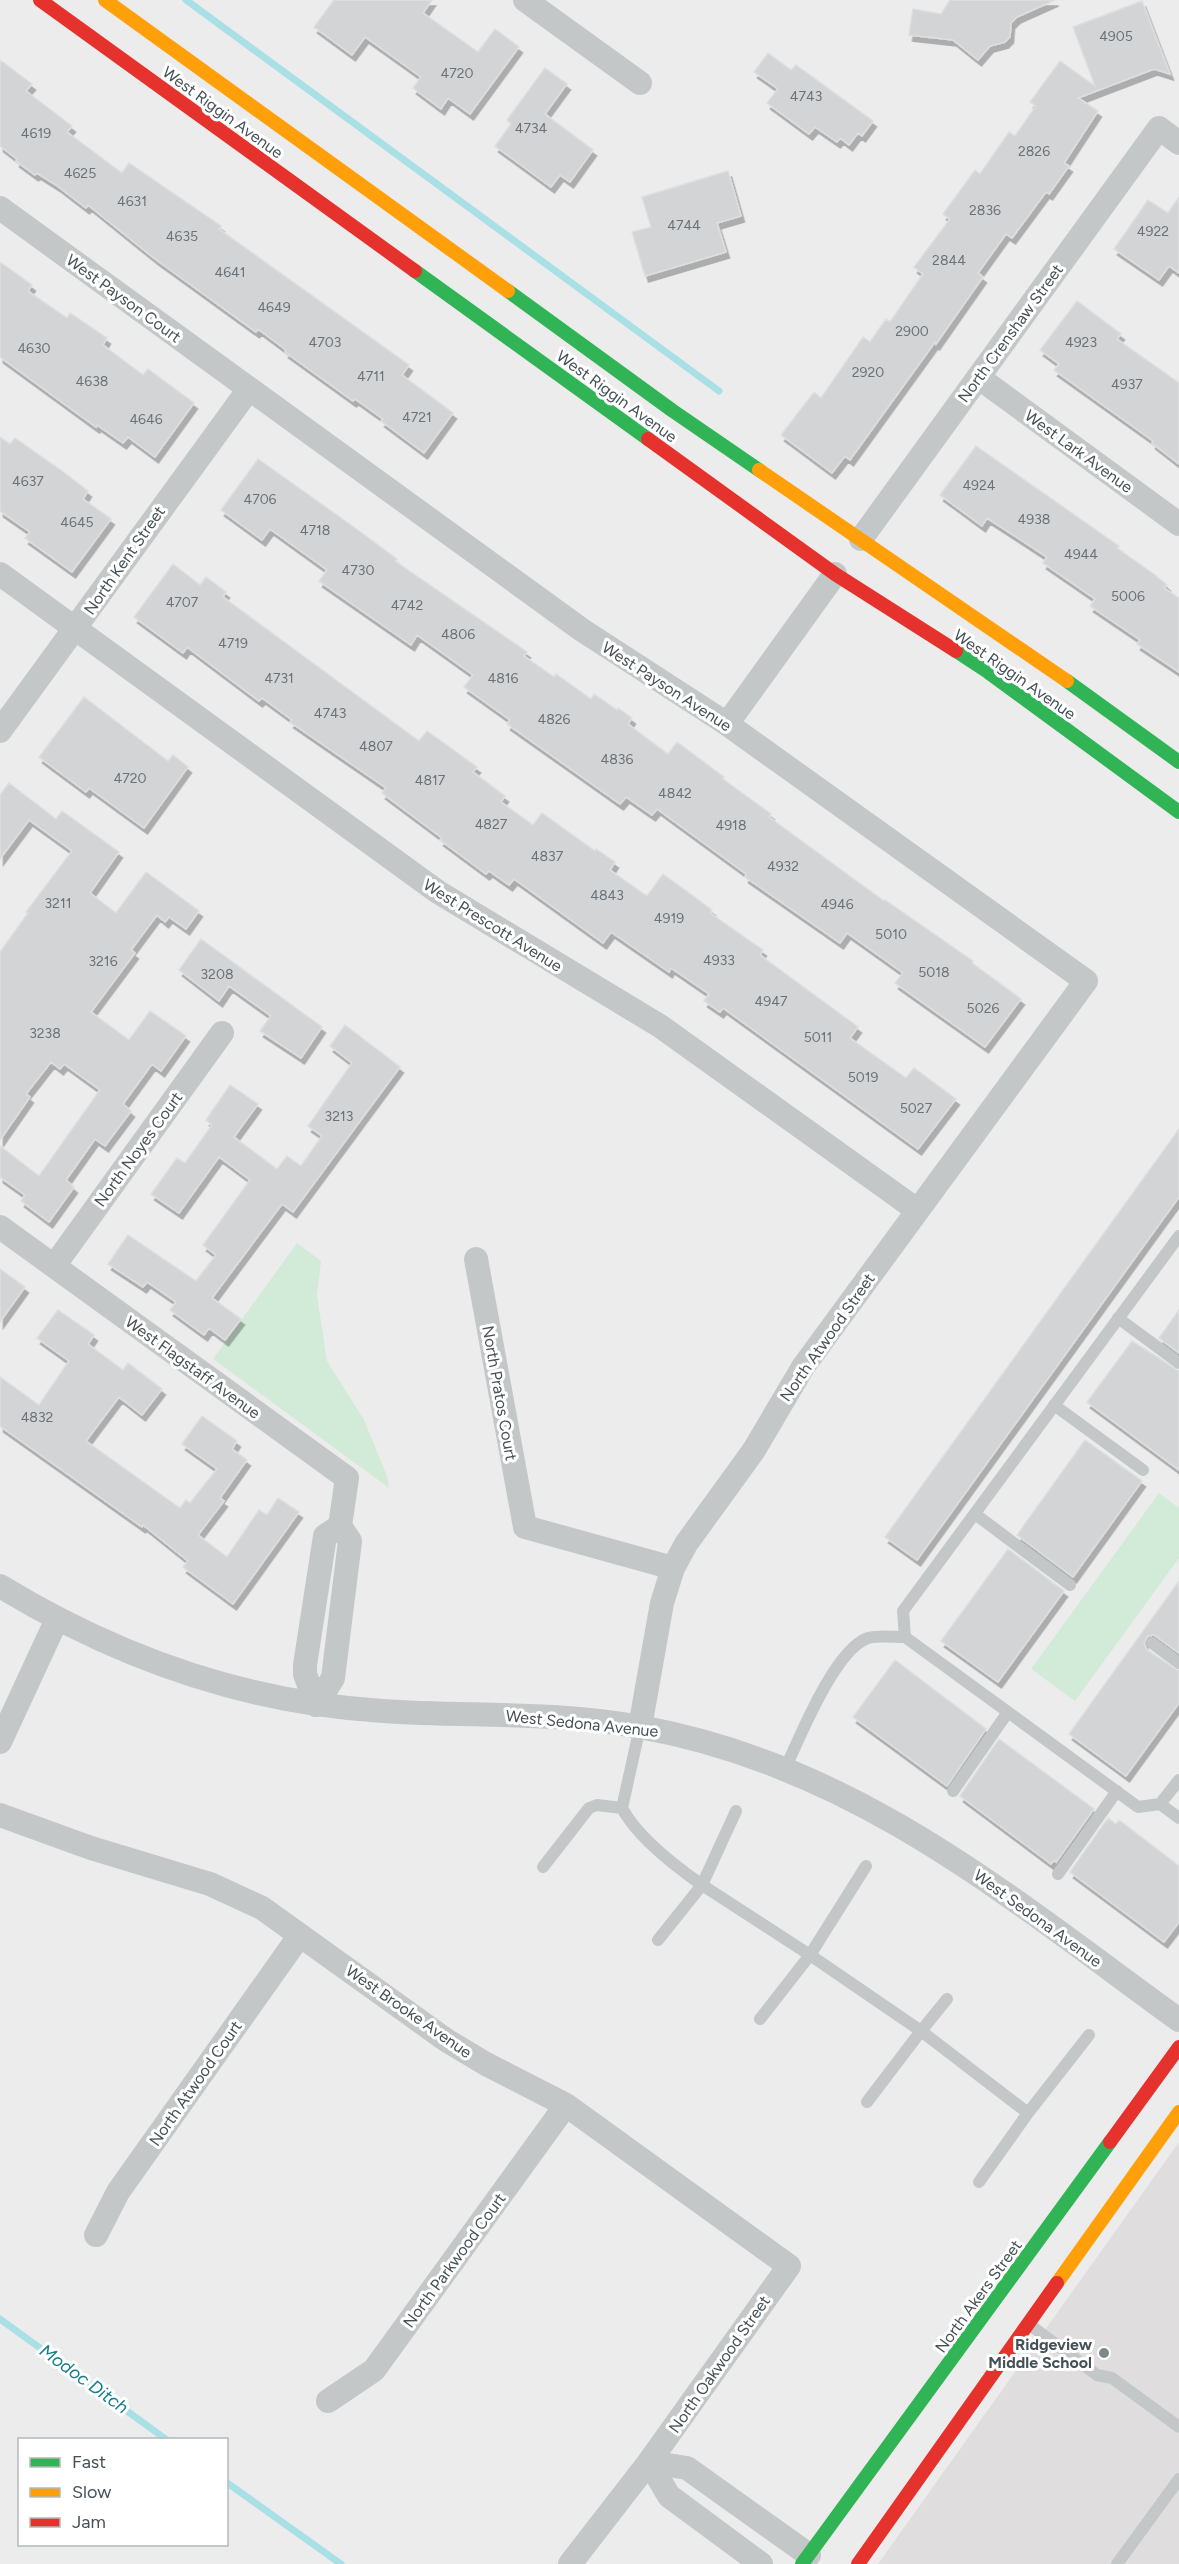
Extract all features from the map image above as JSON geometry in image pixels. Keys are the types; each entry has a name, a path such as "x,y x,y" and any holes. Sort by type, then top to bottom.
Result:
{"main road":[{"name":"West Riggin Avenue","path":"40,0 596,401 845,571 1179,812"},
{"name":"West Riggin Avenue","path":"105,0 851,541 1061,676 1179,762"},
{"path":"596,401 634,411"},
{"path":"1072,703 1122,720"},
{"name":"North Akers Street","path":"808,2561 1179,2047"},
{"path":"858,2564 1179,2112"},
{"path":"930,2414 946,2370"}],"street":[{"path":"525,0 640,83"},
{"name":"North Crenshaw Street","path":"851,541 978,377 1159,128 1179,143"},
{"name":"West Payson Court","path":"0,208 249,389"},
{"name":"West Lark Avenue","path":"978,377 1179,524"},
{"name":"North Kent Street","path":"0,731 249,389"},
{"name":"West Payson Avenue","path":"249,389 607,648 727,724 1086,981"},
{"path":"727,724 845,571"},
{"name":"West Prescott Avenue","path":"0,574 438,892 660,1026 917,1210"},
{"name":"North Atwood Street","path":"640,1727 662,1603 673,1568 686,1544 765,1433 803,1367 1086,981"},
{"name":"North Noyes Court","path":"54,1266 222,1034"},
{"name":"West Flagstaff Avenue","path":"0,1227 347,1478 340,1526 350,1541 333,1678 316,1705"},
{"name":"North Pratos Court","path":"476,1260 525,1527 673,1568"},
{"name":"West Flagstaff Avenue","path":"316,1705 305,1674 325,1536 340,1526"},
{"name":"West Sedona Avenue","path":"0,1586 57,1620 96,1639 178,1671 232,1687 316,1705 384,1711 545,1716 640,1727 706,1743 785,1769 882,1814 942,1850 1179,2020"},
{"path":"0,1743 57,1620"},
{"name":"West Brooke Avenue","path":"0,1815 91,1848 210,1884 262,1908 446,2040 486,2064 566,2105 789,2266"},
{"name":"North Atwood Court","path":"96,2235 118,2192 300,1935"},
{"name":"North Parkwood Court","path":"328,2402 374,2370 566,2105"},
{"name":"North Oakwood Street","path":"570,2564 649,2462 789,2266"},
{"path":"649,2462 687,2468 808,2561"},
{"path":"649,2462 669,2496 761,2564"}],"lane":[{"path":"905,1637 903,1611 1179,1236"},
{"path":"1118,1318 1179,1363"},
{"path":"1054,1406 1143,1470"},
{"path":"975,1514 1070,1585"},
{"path":"319,1572 345,1576"},
{"path":"785,1769 832,1673 845,1655 868,1638 905,1637 1138,1807 1160,1804 1179,1780"},
{"path":"1152,1643 1179,1663"},
{"path":"953,1791 1008,1712"},
{"path":"640,1727 622,1808 629,1822 680,1870 921,2031 1028,2114"},
{"path":"1058,1874 1117,1791"},
{"path":"1160,1804 1179,1818"},
{"path":"543,1867 589,1808 597,1805 622,1808"},
{"path":"658,1940 702,1885 736,1811"},
{"path":"760,2019 810,1955 866,1866"},
{"path":"867,2102 947,1999"},
{"path":"979,2182 1089,2035"},
{"path":"1027,2323 1097,2375 1112,2378 1179,2427"},
{"path":"1117,2564 1179,2479"}],"shaded area":[{"name":"Ridgeview Middle School","path":"1179,2142 1179,2564 878,2564"}],"green space":[{"path":"297,1243 321,1261 317,1296 327,1361 364,1420 387,1476 389,1488 213,1359"},
{"path":"1159,1493 1179,1508 1179,1558 1075,1701 1031,1669"}],"building":[{"path":"334,0 432,0 423,13 478,52 495,29 519,47 470,114 448,98 441,109 413,88 421,77 365,37 352,55 314,27"},
{"path":"950,0 1055,0 1017,17 1011,23 1010,37 1005,42 990,46 978,60 953,40 909,35 913,9 941,14"},
{"path":"1142,1 1170,74 1154,69 1078,98 1098,111 1064,163 1069,166 1049,194 1046,192 1012,238 1006,234 978,273 983,277 936,344 935,342 850,460 845,456 832,473 781,435 814,392 821,398 863,337 870,342 886,319 890,322 923,274 914,267 950,219 943,214 975,170 980,174 1009,132 1015,136 1036,106 1030,102 1060,61 1095,86 1073,27"},
{"path":"768,53 791,70 796,65 873,121 862,136 858,133 849,145 840,138 837,142 815,127 809,134 767,103 778,89 754,72"},
{"path":"0,60 32,84 26,91 72,126 67,132 122,173 129,163 221,226 219,229 409,365 402,375 453,413 424,453 381,421 383,419 355,399 353,401 285,352 286,350 258,329 256,332 155,259 88,205 86,208 56,185 37,173 35,175 16,161 17,159 0,146"},
{"path":"545,68 567,84 545,114 593,150 570,182 560,175 551,187 495,146 511,124 507,120"},
{"path":"728,171 741,216 717,223 726,252 645,276 632,232 651,227 642,197"},
{"path":"1179,197 1179,273 1169,266 1159,280 1114,249 1148,200 1168,213"},
{"path":"0,262 32,285 28,291 67,318 70,313 107,338 103,345 143,375 148,369 194,403 155,457 128,437 123,443 97,425 96,427 0,357"},
{"path":"1077,301 1121,334 1117,339 1179,383 1179,464 1152,443 1153,441 1054,370 1059,364 1040,350"},
{"path":"0,437 10,444 15,438 62,471 88,491 83,499 111,519 72,572 25,538 30,532 0,511"},
{"path":"976,446 1119,546 1117,548 1155,575 1167,585 1164,588 1179,598 1179,672 1137,644 1140,640 1090,606 1095,599 1043,563 1047,557 987,518 982,526 940,495"},
{"path":"258,459 397,559 395,561 527,652 524,656 554,677 556,674 591,699 594,694 632,718 628,724 668,754 677,742 771,814 769,817 884,901 973,961 972,963 1021,999 985,1047 895,983 903,973 847,933 840,943 745,877 746,874 657,809 652,815 626,797 620,804 507,724 510,720 464,687 473,675 417,635 411,645 319,581 327,570 270,529 262,540 221,510"},
{"path":"173,564 200,585 206,577 226,592 223,597 419,741 427,731 477,767 473,772 505,796 501,802 533,825 542,813 595,851 596,849 615,862 610,870 647,896 663,874 712,910 710,913 763,950 760,955 858,1027 850,1038 906,1078 914,1068 956,1099 918,1149 723,1008 720,1012 704,1001 709,994 671,968 669,972 611,932 603,943 514,879 509,885 489,871 486,874 382,793 386,788 290,722 292,720 262,698 259,701 187,647 183,653 134,617"},
{"path":"84,697 168,761 173,755 188,767 144,828 89,788 86,792 39,757"},
{"path":"9,783 56,819 62,811 119,852 90,893 116,913 146,872 199,911 186,929 169,917 165,922 157,915 131,950 135,953 91,1012 129,1040 150,1011 186,1036 161,1071 152,1064 123,1104 131,1111 105,1146 95,1139 66,1180 74,1187 49,1222 21,1201 25,1195 0,1177 0,1146 39,1176 100,1090 64,1064 60,1069 51,1062 26,1094 30,1097 0,1140 0,952 28,913 26,912 72,851 29,820 0,859 0,795"},
{"path":"201,939 322,1027 301,1058 260,1031 271,1016 229,986 219,1001 179,970"},
{"path":"345,1025 400,1067 293,1212 282,1204 212,1298 241,1319 225,1340 209,1328 204,1335 170,1310 176,1302 147,1282 143,1287 108,1264 128,1235 196,1281 216,1255 203,1245 250,1180 219,1157 179,1213 151,1194 177,1158 185,1163 212,1125 206,1120 230,1085 258,1104 234,1137 277,1169 287,1156 301,1166 322,1136 308,1126 352,1063 330,1046"},
{"path":"1179,1129 1179,1197 917,1560 885,1537"},
{"path":"0,1269 25,1287 0,1322"},
{"path":"58,1310 94,1335 88,1344 123,1370 128,1363 162,1389 142,1415 119,1397 86,1441 180,1508 186,1500 190,1503 217,1469 182,1444 202,1416 237,1441 232,1449 247,1460 220,1498 224,1501 198,1535 227,1557 259,1510 267,1515 278,1498 299,1512 233,1604 183,1567 188,1561 143,1525 142,1527 0,1426 0,1377 39,1405 69,1361 37,1338"},
{"path":"1179,1310 1179,1353 1159,1338"},
{"path":"1132,1341 1179,1371 1179,1470 1087,1402"},
{"path":"1085,1440 1142,1481 1073,1577 1017,1535"},
{"path":"1008,1549 1064,1591 998,1682 941,1641"},
{"path":"1179,1581 1179,1653 1154,1635 1148,1636 1144,1643 1147,1650 1179,1671 1179,1703 1126,1776 1069,1734"},
{"path":"895,1660 986,1729 947,1786 853,1717"},
{"path":"999,1739 1094,1809 1056,1862 1054,1860 1051,1864 960,1796"},
{"path":"1108,1818 1116,1824 1119,1820 1179,1866 1179,1922 1164,1942 1070,1872"}],"waterway":[{"path":"186,0 719,391"},
{"name":"Modoc Ditch","path":"0,2319 164,2438"},
{"name":"Modoc Ditch","path":"228,2483 341,2564"}],"traffic: fast":[{"path":"415,271 648,439"},
{"path":"508,291 673,411 759,470"},
{"path":"956,651 1179,812"},
{"path":"1067,681 1179,762"},
{"path":"802,2564 1110,2142"}],"traffic: slow":[{"path":"105,0 508,291"},
{"path":"759,470 1067,681"},
{"path":"1057,2283 1179,2112"}],"traffic: jam":[{"path":"40,0 415,271"},
{"path":"648,439 835,574 956,651"},
{"path":"1110,2142 1179,2047"},
{"path":"858,2564 1057,2283"}],"place":[{"name":"Ridgeview Middle School","path":"1104,2353"}]}
